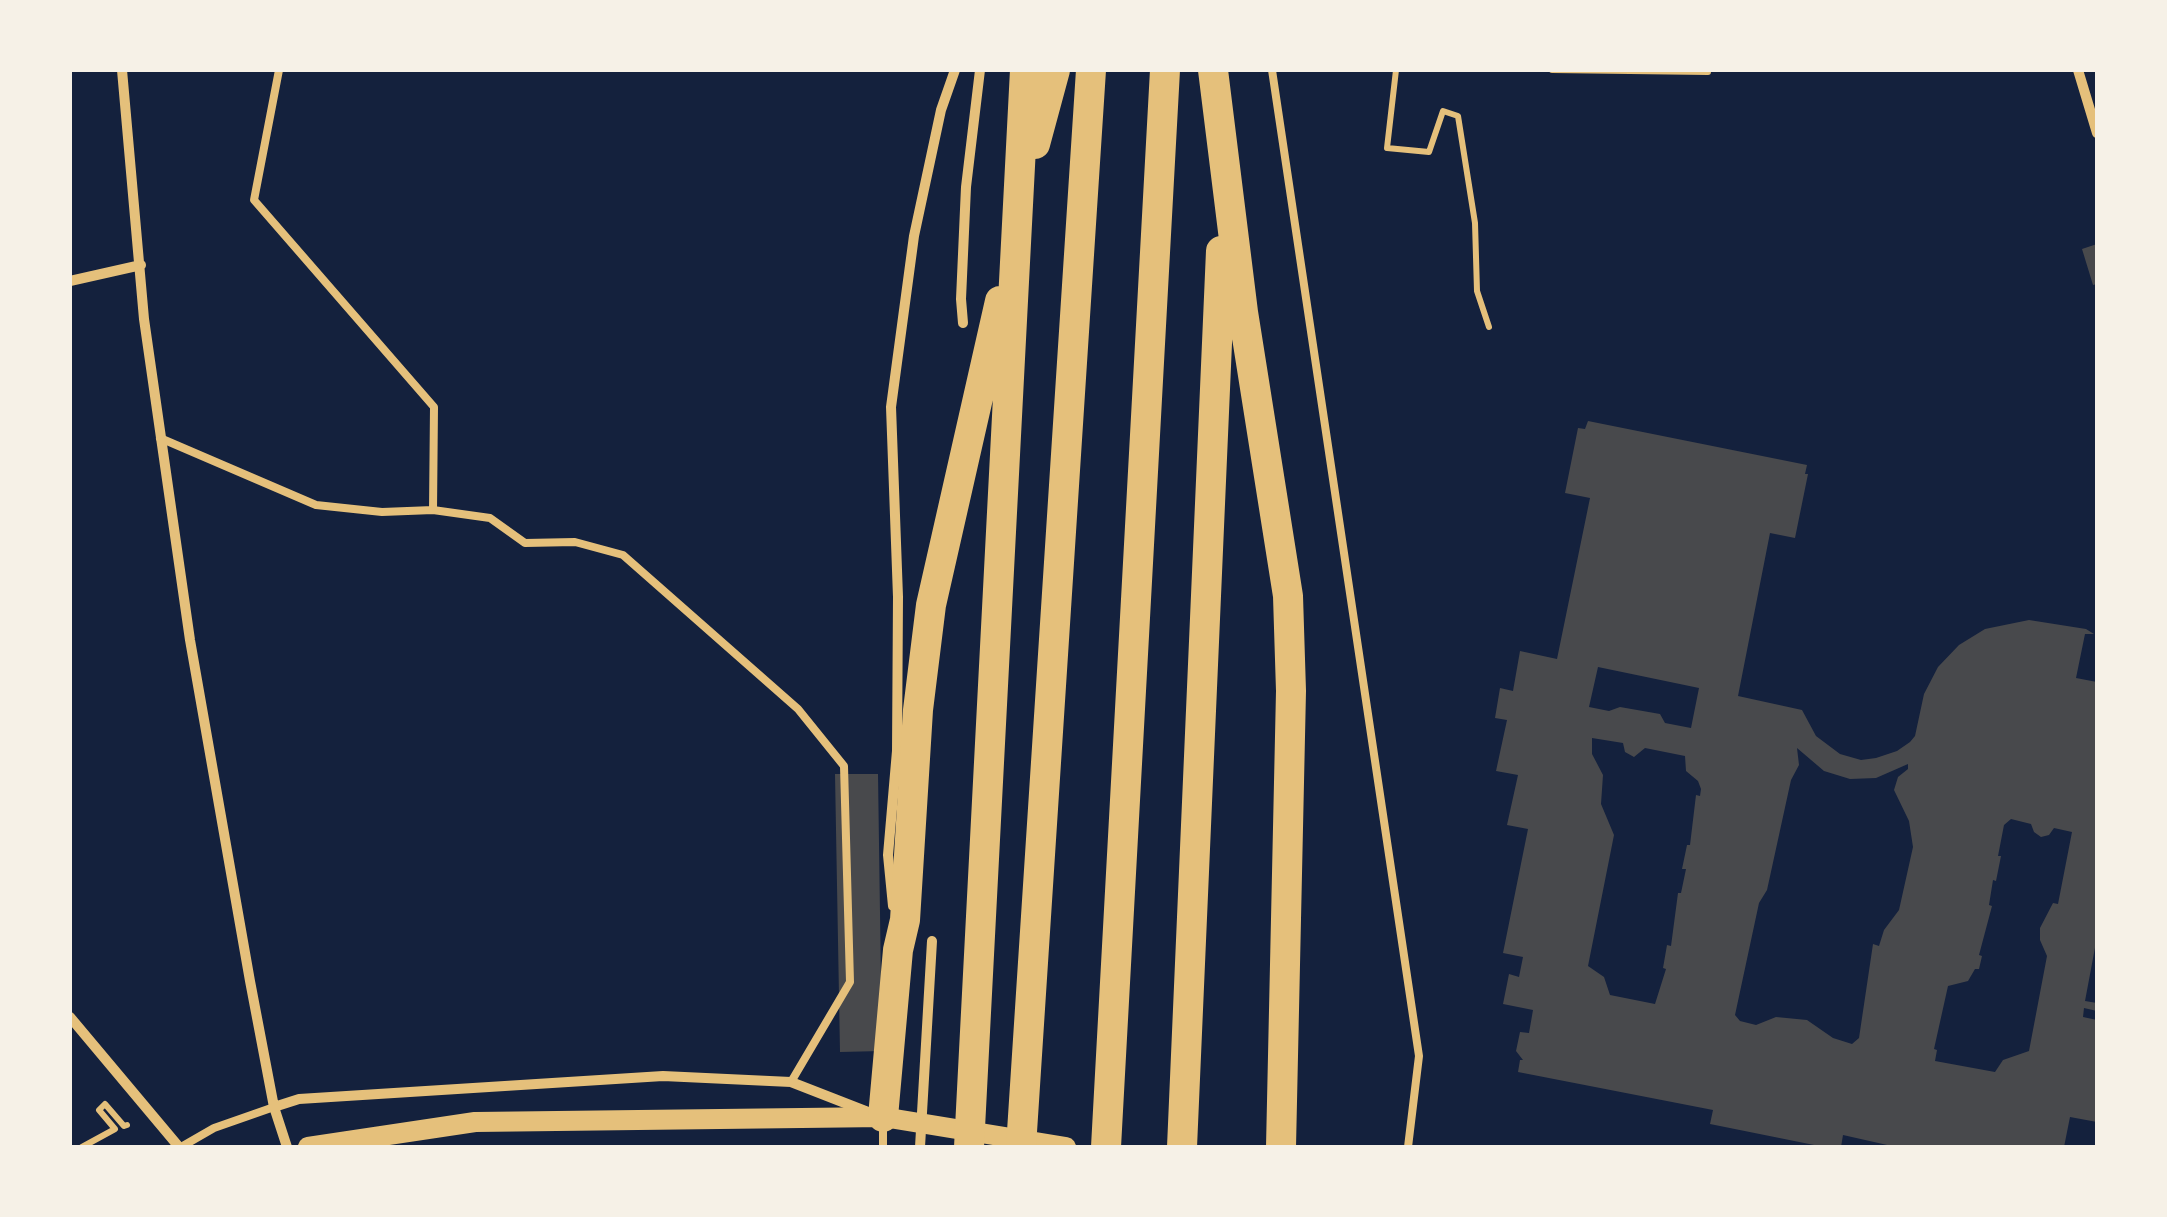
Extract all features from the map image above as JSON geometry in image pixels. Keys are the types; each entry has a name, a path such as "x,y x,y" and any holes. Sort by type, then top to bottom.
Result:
{"highway":[{"path":"970,1147 1025,70"},
{"path":"883,1132 898,950 905,920 918,710 931,605 1055,70"},
{"path":"1021,1147 1091,70"},
{"path":"1106,1147 1165,70"},
{"path":"1213,70 1243,312 1288,596 1291,690 1281,1147"},
{"path":"1182,1147 1229,70"}],"main road":[{"path":"308,1147 475,1122 883,1132 922,1123 1066,1147"}],"street":[{"path":"122,70 160,438 190,640 274,1107 287,1147"},
{"path":"898,950 888,854 898,751 898,596 891,408 914,236 941,110 955,70"},
{"path":"963,323 966,187 980,70"},
{"path":"2078,70 2097,133"},
{"path":"70,281 141,265"},
{"path":"920,1147 932,941"},
{"path":"70,1017 180,1147"},
{"path":"274,1107 299,1100 662,1076 792,1082 883,1132"}],"lane":[{"path":"280,70 254,200 434,407 433,510"},
{"path":"1272,70 1419,1056 1408,1147"},
{"path":"160,438 316,505 382,512 433,510 490,518 525,543 574,542 623,556 674,596 798,709 844,766 850,982 792,1082"},
{"path":"180,1147 214,1128 274,1107"}],"path":[{"path":"1396,70 1387,148 1429,152 1443,111 1458,116 1475,223 1477,291 1489,326"},
{"path":"1552,70 1708,72"},
{"path":"82,1147 115,1129 98,1110 105,1104 125,1126"}],"building":[{"path":"2097,244 2097,284 2093,285 2082,249"},
{"path":"1588,421 1807,465 1795,538 1770,533 1738,696 1802,710 1816,736 1840,754 1861,760 1876,758 1910,742 1915,736 1924,694 1938,667 1959,645 1985,629 2029,620 2086,629 2094,634 2085,634 2076,678 2097,682 2097,937 2085,1001 2097,1003 2097,1011 2084,1008 2083,1017 2097,1020 2097,1122 2070,1117 2064,1147 1896,1147 1843,1135 1841,1147 1824,1147 1710,1124 1713,1110 1518,1072 1523,1060 1516,1051 1520,1032 1529,1033 1533,1010 1503,1004 1509,974 1519,977 1523,957 1503,953 1528,829 1507,825 1518,775 1496,771 1507,720 1495,718 1500,688 1513,691 1520,651 1557,659 1590,498 1565,493 1578,428 1585,429","holes":["1598,667 1699,688 1691,728 1665,723 1660,714 1620,707 1609,711 1589,707","1592,738 1623,743 1625,752 1634,757 1645,748 1685,756 1686,771 1701,789 1700,796 1696,795 1671,946 1667,945 1663,968 1666,969 1655,1004 1610,995 1604,977 1588,966 1614,835 1601,804 1603,775 1592,754","1797,748 1824,771 1850,779 1876,778 1908,764 1894,790 1909,821 1913,847 1899,910 1884,930 1879,946 1873,944 1859,1038 1852,1044 1833,1038 1807,1020 1776,1017 1756,1025 1740,1021 1735,1015 1759,903 1767,890 1791,780 1799,765","2011,819 2031,824 2041,837 2054,828 2072,832 2058,904 2053,903 2040,928 2047,956 2029,1051 2003,1060 1995,1072 1935,1061 1934,1049 1948,986 1968,981 1979,969 2004,825"]},
{"path":"835,774 878,774 882,1051 840,1052"}]}
